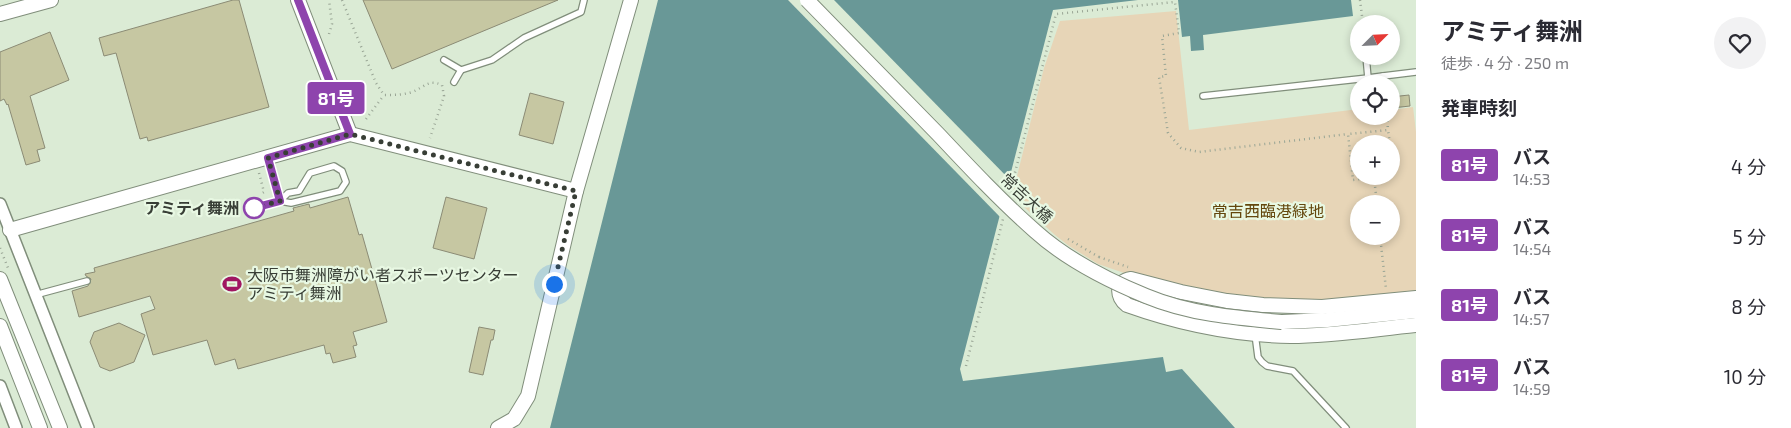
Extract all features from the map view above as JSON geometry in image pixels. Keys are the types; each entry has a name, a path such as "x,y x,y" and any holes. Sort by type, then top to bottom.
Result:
{"street":[{"path":"0,14 51,0"},
{"path":"298,0 350,134"},
{"path":"498,428 514,419 528,396 576,191 631,0"},
{"name":"常吉大橋","path":"807,0 999,197 1036,232 1062,251 1116,282 1146,296 1186,310 1282,322 1327,320 1416,311"},
{"path":"10,230 350,134 576,191"},
{"path":"0,204 88,428"},
{"path":"0,279 60,428"},
{"path":"1416,298 1322,307 1263,305 1227,301 1181,292 1136,279 1126,280 1119,286 1118,293 1123,302 1138,309 1174,320 1223,331 1293,336 1416,325"},
{"path":"0,326 40,428"},
{"path":"0,386 16,428"}],"lane":[{"path":"454,82 461,70 492,60 524,38 581,12 584,0"},
{"path":"444,60 461,70"},
{"path":"1391,75 1416,72"},
{"path":"1203,96 1350,80"},
{"path":"268,158 280,201"},
{"path":"254,208 280,201 291,203 340,190 346,182 342,170 334,166 310,173 299,191 288,193 280,201"},
{"path":"35,295 87,281"},
{"path":"1255,334 1258,357 1262,362 1267,366 1293,371 1346,428"}],"path":[{"path":"329,0 332,24 329,34"},
{"path":"342,0 376,83 384,95"},
{"path":"1360,0 1361,15"},
{"path":"1010,194 1056,14 1175,2 1179,33 1162,36 1166,76 1159,77 1168,133 1181,148 1199,152 1388,130"},
{"path":"384,95 413,92 426,84 435,82 442,86 444,96 430,138"},
{"path":"366,119 384,95"},
{"path":"1388,125 1389,135"},
{"path":"1348,134 1350,152"},
{"path":"259,172 264,192 261,194"},
{"path":"966,366 1005,213"},
{"path":"1381,245 1386,295"}],"green space":[{"name":"常吉西臨港緑地","path":"1176,11 1189,130 1350,110 1350,125 1400,125 1400,109 1413,107 1416,132 1416,295 1354,301 1243,300 1127,274 1098,264 1055,235 1012,196 1044,68 1060,21"}],"water":[{"path":"658,0 1138,0 1053,10 960,369 963,381 1163,357 1166,372 1182,369 1235,428 550,428"},
{"path":"1178,0 1351,0 1353,15 1350,16 1203,35 1204,50 1191,51 1190,36 1182,37"}],"pier":[{"path":"788,0 834,0 1011,181 1002,219"}],"building":[{"path":"233,0 239,0 269,107 148,141 147,137 140,139 116,53 104,56 99,38"},
{"path":"363,0 558,0 392,69"},
{"path":"50,32 69,80 30,96 45,148 37,150 40,161 26,165 8,104 4,99 0,101 0,52"},
{"path":"530,93 564,102 553,144 519,135"},
{"path":"1409,95 1410,106 1400,107 1400,96"},
{"name":"大阪市舞洲障がい者スポーツセンター アミティ舞洲","path":"348,197 359,235 362,234 387,322 353,332 357,345 353,346 356,357 333,363 330,353 326,354 324,345 238,369 235,359 215,365 207,340 153,355 141,314 155,309 150,296 79,317 72,291 88,286 91,279 85,274 95,272 94,268 294,211 293,208 309,204 310,208"},
{"path":"446,197 487,208 474,259 433,248"},
{"path":"119,323 145,335 134,362 110,371 100,367 90,342 94,332"},
{"path":"479,327 495,330 483,375 469,372"}],"bus line":[{"name":"81号","path":"254,208 280,201 268,158 350,134 298,0"}],"place":[{"name":"アミティ舞洲","path":"254,208"},
{"name":"大阪市舞洲障がい者スポーツセンター アミティ舞洲","path":"232,284"}],"route":[{"path":"254,208 280,201 268,158 350,134 576,191 554,284"}]}
